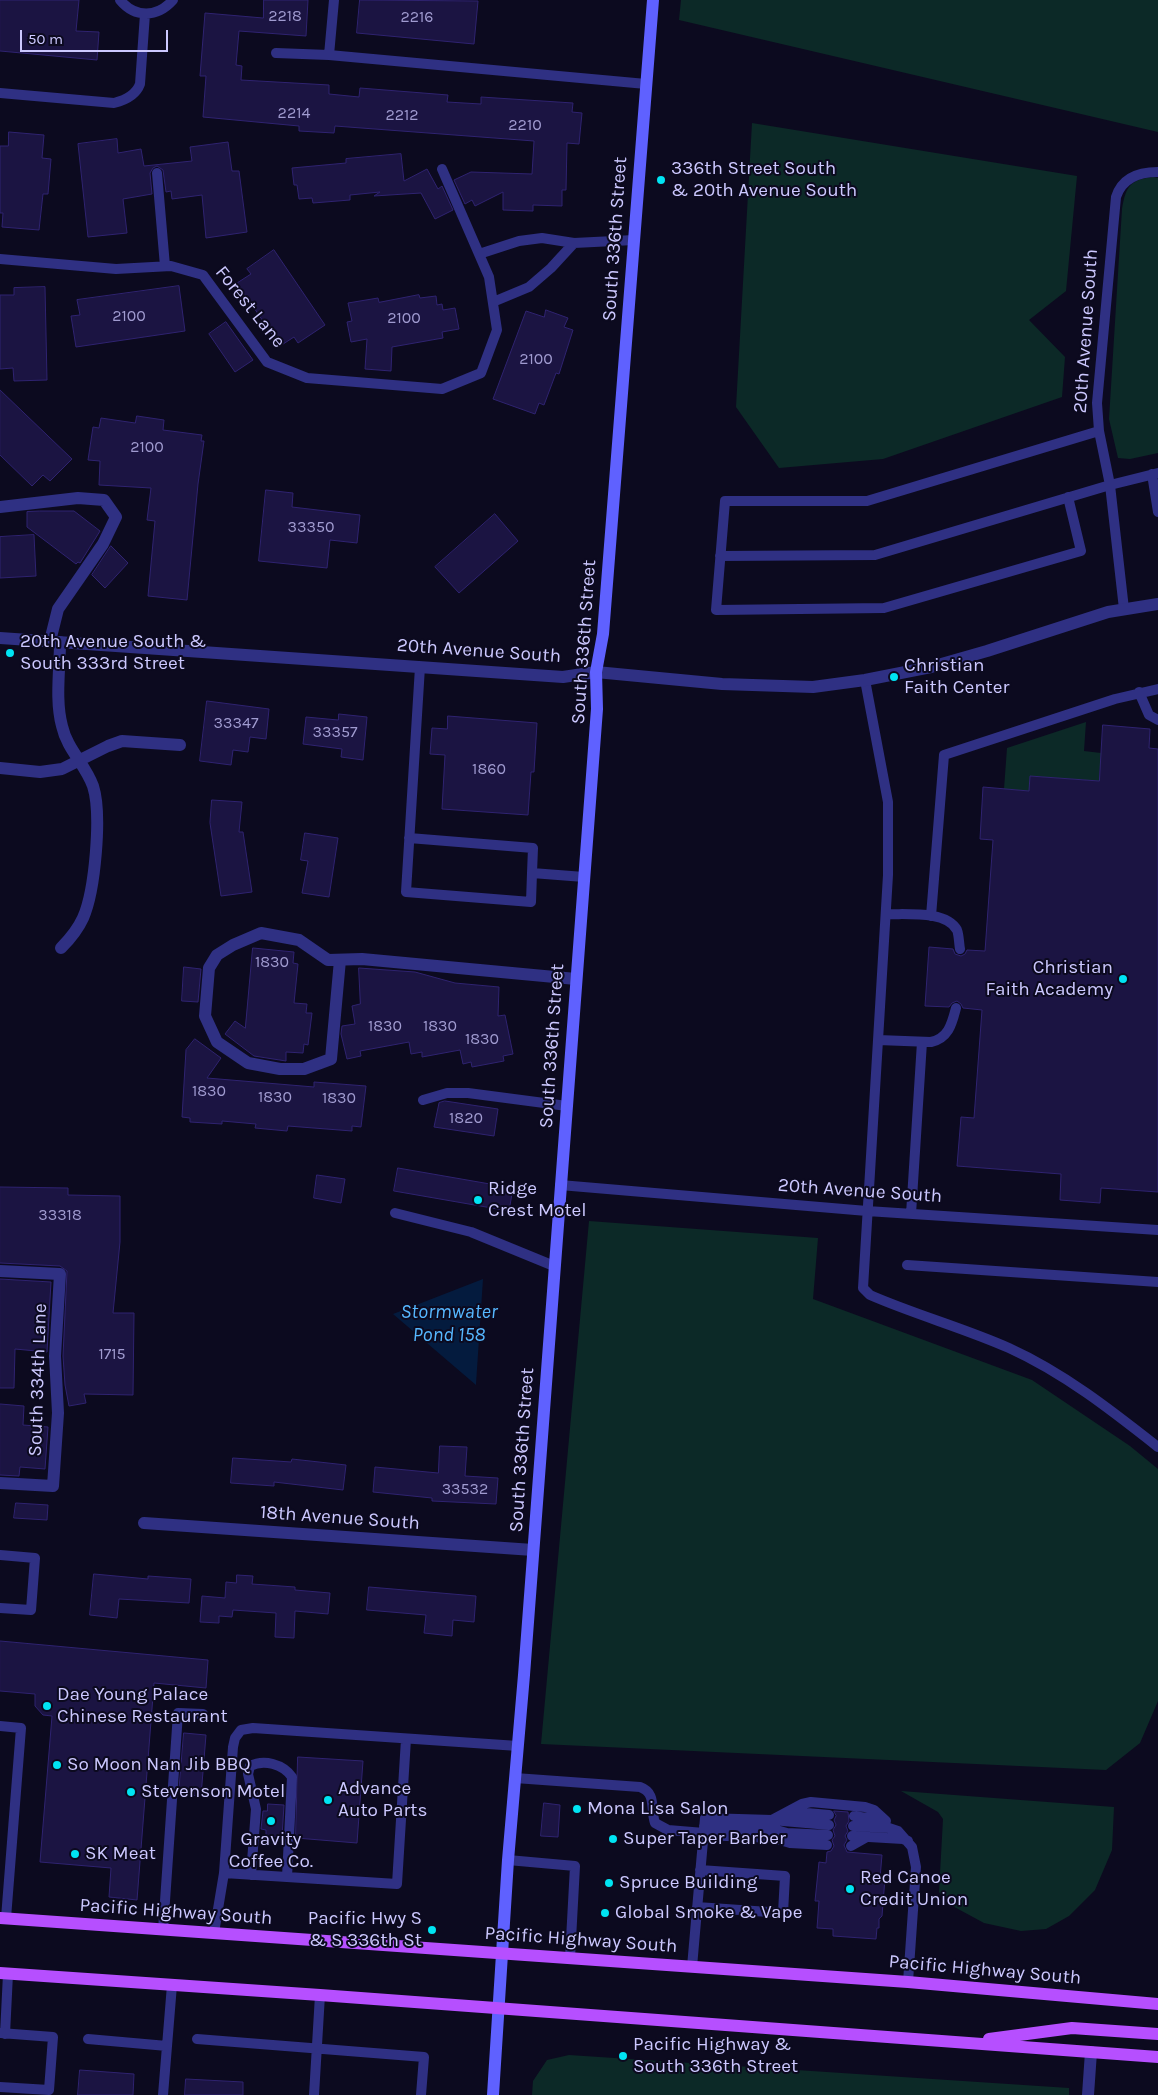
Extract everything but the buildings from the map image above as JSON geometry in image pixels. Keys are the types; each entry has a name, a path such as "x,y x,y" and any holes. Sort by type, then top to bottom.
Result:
{"main road":[{"name":"South 336th Street","path":"493,2095 508,1860 597,709 596,672 603,634 653,0"},
{"name":"Pacific Highway South","path":"3,1918 908,1982 1158,2004"},
{"path":"4,1974 320,1995 1158,2057"},
{"path":"964,2042 1072,2028 1158,2034"}],"street":[{"path":"0,507 78,498 104,500 116,517 103,544 58,609 55,642 61,723 71,749 80,761 92,785 98,815 89,902 83,919 70,940 61,948"},
{"name":"20th Avenue South","path":"0,638 563,677 596,672 764,686 813,687 865,680 931,667 988,652 1108,612 1158,604"},
{"path":"0,768 50,772 62,769 122,741 180,745"},
{"path":"340,960 331,1059 304,1069 280,1069 248,1062 217,1042 205,1016 210,968 217,955 233,945 261,933 300,940 328,960 362,959 576,978"},
{"name":"South 334th Lane","path":"0,1271 60,1274 55,1356 58,1413 52,1486 0,1483"},
{"name":"18th Avenue South","path":"144,1524 533,1550"},
{"path":"1088,2095 1091,2052"}],"lane":[{"path":"120,0 134,12 145,14 160,12 173,0"},
{"path":"329,55 334,0"},
{"path":"0,93 114,103 131,96 138,90 140,84 145,14"},
{"path":"276,53 329,55 646,84"},
{"name":"Forest Lane","path":"0,259 116,269 165,266 203,275 267,362 307,378 442,389 481,373 497,330 489,277 442,169"},
{"name":"20th Avenue South","path":"1124,609 1110,485 1099,431 1097,403 1100,356 1118,189 1135,175 1158,172"},
{"path":"156,173 165,266"},
{"path":"479,254 518,241 542,238 574,243 634,240"},
{"path":"492,302 529,287 551,268 574,243"},
{"path":"1068,497 1081,552 884,608 716,610 725,500 867,502 1099,431"},
{"path":"720,556 875,555 1155,473 1158,512"},
{"path":"409,838 534,848 531,902 406,892 409,838 420,667"},
{"path":"865,680 888,802 888,875 863,1288 870,1295 1010,1348 1056,1374 1106,1406 1158,1447"},
{"path":"931,916 944,755 1139,692 1158,689"},
{"path":"1139,692 1149,714 1158,720"},
{"path":"532,873 584,877"},
{"path":"886,914 931,916 944,919 956,930 960,950"},
{"path":"878,1040 922,1042 938,1040 951,1028 956,1008"},
{"path":"911,1214 922,1042"},
{"path":"422,1100 447,1093 468,1093 567,1106"},
{"name":"20th Avenue South","path":"560,1185 867,1211 1158,1230"},
{"path":"395,1213 471,1232 554,1266"},
{"path":"907,1265 1158,1282"},
{"path":"0,1555 35,1558 31,1610 0,1608"},
{"path":"163,1930 178,1713 203,1714"},
{"path":"0,1726 21,1728 3,1918"},
{"path":"214,1933 224,1873 233,1747 235,1738 241,1730 253,1728 518,1746"},
{"path":"224,1873 397,1884 406,1739"},
{"path":"251,1875 256,1810 248,1774 250,1766 256,1764 278,1764 288,1770 292,1777 287,1877"},
{"path":"515,1778 640,1787 652,1796 652,1814 655,1823 668,1830 772,1820 828,1830 790,1843 773,1838 704,1828"},
{"path":"772,1820 802,1804 811,1802 866,1806 874,1810 909,1842 916,1867 908,1982"},
{"path":"853,1831 886,1821"},
{"path":"692,1967 704,1828"},
{"path":"853,1831 889,1828 898,1831"},
{"path":"853,1831 867,1837 903,1839 909,1842"},
{"path":"508,1860 575,1866 570,1958"},
{"path":"697,1907 782,1913 785,1876 700,1870"},
{"path":"0,2087 48,2092 53,2037 3,2034 4,1974"},
{"path":"163,2095 172,1985"},
{"path":"314,2095 320,1995"},
{"path":"88,2039 167,2046"},
{"path":"197,2039 424,2057 421,2095"}],"green space":[{"path":"681,0 1158,0 1158,132 679,20"},
{"path":"752,123 1077,176 1066,291 1029,320 1065,357 1062,397 883,459 779,468 736,407"},
{"path":"1153,177 1158,178 1158,453 1130,459 1118,458 1109,419 1122,209 1125,195 1130,185 1139,180"},
{"path":"1086,722 1084,751 1101,753 1099,781 1030,776 1029,791 1004,789 1007,748"},
{"path":"589,1221 818,1238 813,1299 1032,1380 1130,1446 1158,1469 1158,1701 1140,1743 1106,1770 541,1744"},
{"path":"901,1791 1114,1807 1112,1850 1095,1890 1069,1916 1046,1929 1021,1931 984,1923 947,1903 939,1892 943,1819 938,1812"},
{"path":"569,2055 1069,2088 1069,2095 532,2095 533,2081 547,2060"}],"water":[{"name":"Stormwater Pond 158","path":"483,1279 476,1384 476,1385 393,1314"}],"place":[{"name":"336th Street South & 20th Avenue South","path":"661,180"},
{"name":"20th Avenue South & South 333rd Street","path":"10,653"},
{"name":"Christian Faith Center","path":"894,677"},
{"name":"Christian Faith Academy","path":"1123,979"},
{"name":"Ridge Crest Motel","path":"478,1200"},
{"name":"Dae Young Palace Chinese Restaurant","path":"47,1706"},
{"name":"So Moon Nan Jib BBQ","path":"57,1765"},
{"name":"Stevenson Motel","path":"131,1792"},
{"name":"Advance Auto Parts","path":"328,1800"},
{"name":"Mona Lisa Salon","path":"577,1809"},
{"name":"Gravity Coffee Co.","path":"271,1821"},
{"name":"Super Taper Barber","path":"613,1839"},
{"name":"SK Meat","path":"75,1854"},
{"name":"Spruce Building","path":"609,1883"},
{"name":"Red Canoe Credit Union","path":"850,1889"},
{"name":"Global Smoke & Vape","path":"605,1913"},
{"name":"Pacific Hwy S & S 336th St","path":"432,1930"},
{"name":"Pacific Highway & South 336th Street","path":"623,2056"}]}
